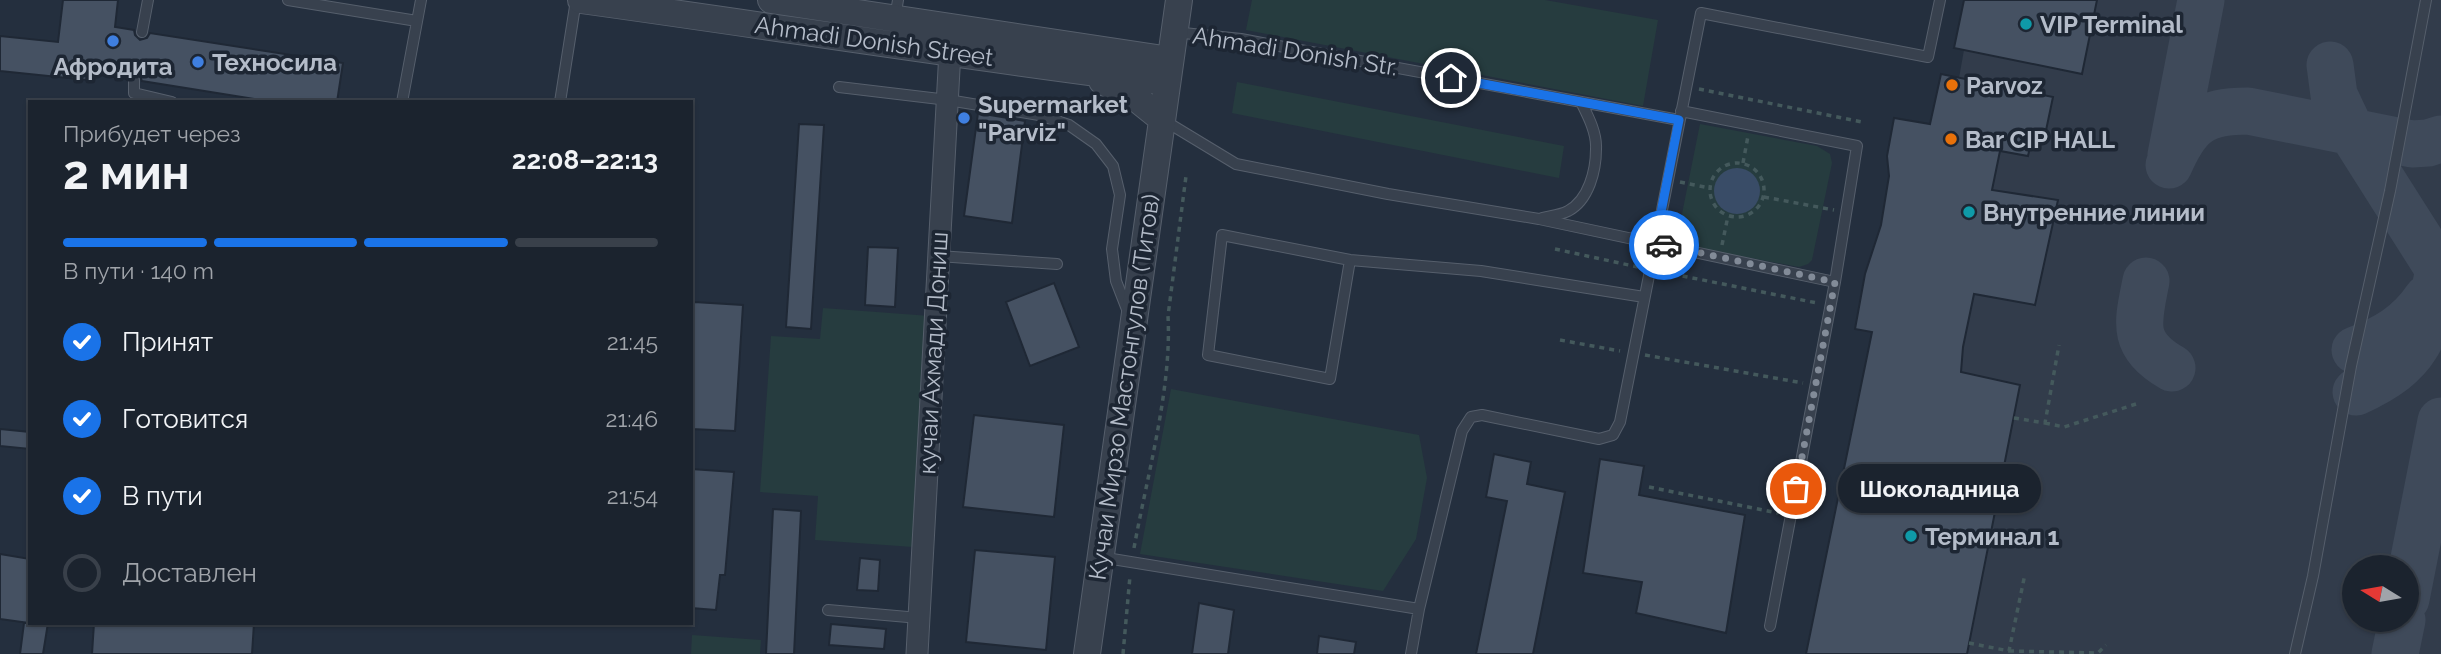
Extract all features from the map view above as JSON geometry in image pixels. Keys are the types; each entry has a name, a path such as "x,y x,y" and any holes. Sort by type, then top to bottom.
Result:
{"street":[{"name":"Ahmadi Donish Street","path":"581,0 950,51 1080,60 1169,71"},
{"name":"Ahmadi Donish Street","path":"771,0 896,9 1080,60"},
{"name":"Кучаи Мирзо Мастонгулов (Титов)","path":"1087,654 1179,0"},
{"path":"1080,60 1115,47 1174,32"},
{"name":"кучаи Ахмади Дониш","path":"917,654 950,51"},
{"path":"1080,60 1162,119"}],"lane":[{"path":"142,32 148,0"},
{"path":"288,0 418,21"},
{"path":"402,100 421,0"},
{"path":"560,100 576,0"},
{"path":"1411,654 1419,608 1465,424 1471,417 1482,415 1599,439 1613,435 1620,422 1703,0"},
{"path":"1701,13 1928,57 1940,0"},
{"path":"2295,654 2304,621 2351,366 2390,191 2426,0"},
{"name":"Ahmadi Donish Str.","path":"1174,32 1241,39 1581,102 1750,124 1857,146 1846,212"},
{"path":"134,80 134,97 157,100"},
{"path":"839,87 948,100 1039,115 1069,125 1096,144 1113,166 1120,195 1112,249 1116,281 1133,324"},
{"path":"1539,219 1568,211 1584,198 1591,178 1596,147 1592,126 1581,102"},
{"path":"1162,119 1236,164 1388,194 1539,219 1835,282"},
{"path":"1770,626 1846,212"},
{"path":"1350,260 1330,379 1208,355 1222,236 1350,260 1481,271 1644,297"},
{"path":"938,256 1057,264"},
{"path":"1100,556 1419,608"},
{"path":"828,610 919,618"}],"path":[{"path":"1686,87 1862,122"},
{"path":"1743,163 1750,124"},
{"path":"1734,163 1743,163 1758,172 1765,188 1764,197 1754,212 1737,218 1728,216 1714,205 1709,188 1717,171 1734,163"},
{"path":"1123,654 1131,561 1160,414 1169,338 1168,316 1186,176"},
{"path":"1667,180 1709,188"},
{"path":"1764,197 1846,212"},
{"path":"1720,257 1728,216"},
{"path":"1555,249 1830,306"},
{"path":"1559,340 1815,385"},
{"path":"2045,423 2059,345"},
{"path":"2014,418 2064,427 2136,404"},
{"path":"1650,486 1791,515"},
{"path":"2009,651 2025,574"},
{"path":"1969,643 2009,651 2098,653 2106,645"}],"shaded area":[{"path":"1964,0 2441,0 2441,654 1806,654 1898,337 1855,329 1865,274 1881,225 1889,177 1887,156 1894,118 1930,124 1941,74 1959,78 1964,50 1954,48"}],"green space":[{"path":"1252,0 1545,0 1658,20 1643,106 1246,30"},
{"path":"1237,82 1564,146 1559,178 1232,113"},
{"path":"1700,124 1817,146 1830,154 1832,163 1812,260 1808,264 1799,267 1676,244"},
{"path":"823,308 930,316 913,547 815,540 818,496 760,492 771,336 820,339"},
{"path":"1171,389 1419,435 1427,478 1416,539 1383,591 1140,554"},
{"path":"692,635 761,640 760,654 691,654"}],"water":[{"path":"1737,168 1753,175 1760,191 1753,207 1737,214 1721,207 1714,191 1721,175"}],"building":[{"path":"63,0 118,0 115,27 134,30 140,40 147,38 150,33 343,63 337,100 261,100 142,81 135,72 126,79 88,73 87,80 0,71 0,36 58,42"},
{"name":"VIP Terminal","path":"1964,0 2097,0 2082,74 1954,48"},
{"path":"1941,74 2053,97 2044,140 2032,138 2028,156 2000,151 1992,190 2058,200 2035,305 1974,294 1963,347 1961,372 2020,385 1967,654 1806,654 1872,332 1855,329 1865,274 1881,225 1889,176 1887,156 1894,118 1930,124"},
{"path":"978,113 1025,121 1012,223 964,216"},
{"path":"799,124 824,125 811,329 786,327"},
{"path":"868,247 898,248 895,307 865,305"},
{"path":"1054,283 1079,347 1030,366 1006,302"},
{"path":"694,302 743,305 735,431 693,429"},
{"path":"974,415 1064,425 1054,517 963,507"},
{"path":"0,429 28,432 28,449 0,446"},
{"path":"1494,454 1531,462 1527,484 1565,492 1533,654 1476,654 1507,501 1486,497"},
{"path":"1600,459 1644,466 1639,495 1745,515 1726,633 1636,613 1642,582 1583,573"},
{"path":"693,469 734,472 725,575 720,575 716,610 693,608"},
{"path":"773,509 801,511 794,654 766,654"},
{"path":"975,550 1055,557 1046,650 966,642"},
{"path":"0,554 28,559 28,623 0,619"},
{"path":"860,558 880,560 878,591 857,590"},
{"path":"1199,603 1234,610 1228,654 1192,654"},
{"path":"24,623 48,625 43,654 20,654"},
{"path":"831,624 886,629 884,649 829,645"},
{"path":"94,625 254,625 252,654 92,654"},
{"path":"1319,636 1356,642 1354,654 1317,654"}],"taxiway":[{"path":"2171,155 2201,0"},
{"path":"2330,65 2334,95 2351,131 2441,273"},
{"path":"2169,165 2182,139 2198,123 2207,117 2232,112 2248,111 2412,144 2441,139"},
{"path":"2356,392 2397,368 2420,340 2441,260"},
{"path":"2146,281 2140,331 2149,350 2172,368"},
{"path":"2355,350 2396,330 2427,298"},
{"path":"2415,555 2441,421"},
{"path":"2395,654 2400,632"}],"way so far":[{"path":"1664,245 1835,282 1796,489"}],"place":[{"name":"VIP Terminal","path":"2026,24"},
{"name":"Афродита","path":"113,41"},
{"name":"Техносила","path":"198,62"},
{"name":"Parvoz","path":"1952,85"},
{"name":"Supermarket \"Parviz\"","path":"964,118"},
{"name":"Bar CIP HALL","path":"1951,139"},
{"name":"Внутренние линии","path":"1969,212"},
{"name":"Шоколадница","path":"1796,489"},
{"name":"Терминал 1","path":"1911,536"}],"route":[{"path":"1451,78 1679,120 1655,243 1664,245"}]}
